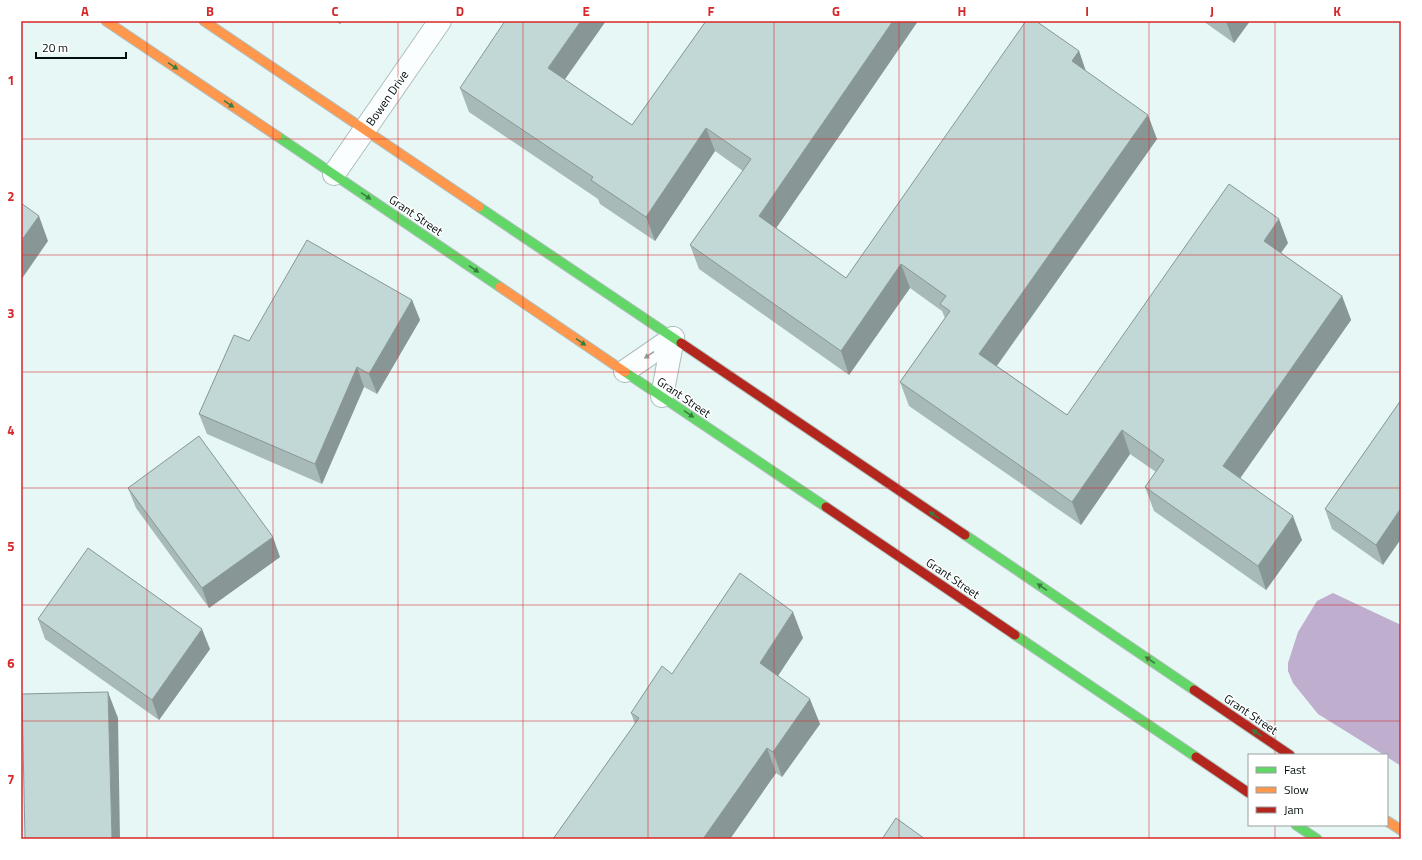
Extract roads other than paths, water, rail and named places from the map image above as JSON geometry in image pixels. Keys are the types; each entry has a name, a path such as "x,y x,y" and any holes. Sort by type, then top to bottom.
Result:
{"street":[{"name":"Grant Street","path":"106,21 1248,792"},
{"name":"Grant Street","path":"204,21 1289,754"},
{"name":"Bowen Drive","path":"334,174 440,21"},
{"path":"625,372 673,338"},
{"path":"662,396 673,338"},
{"path":"1388,822 1401,830"},
{"path":"1298,826 1317,839"}]}
